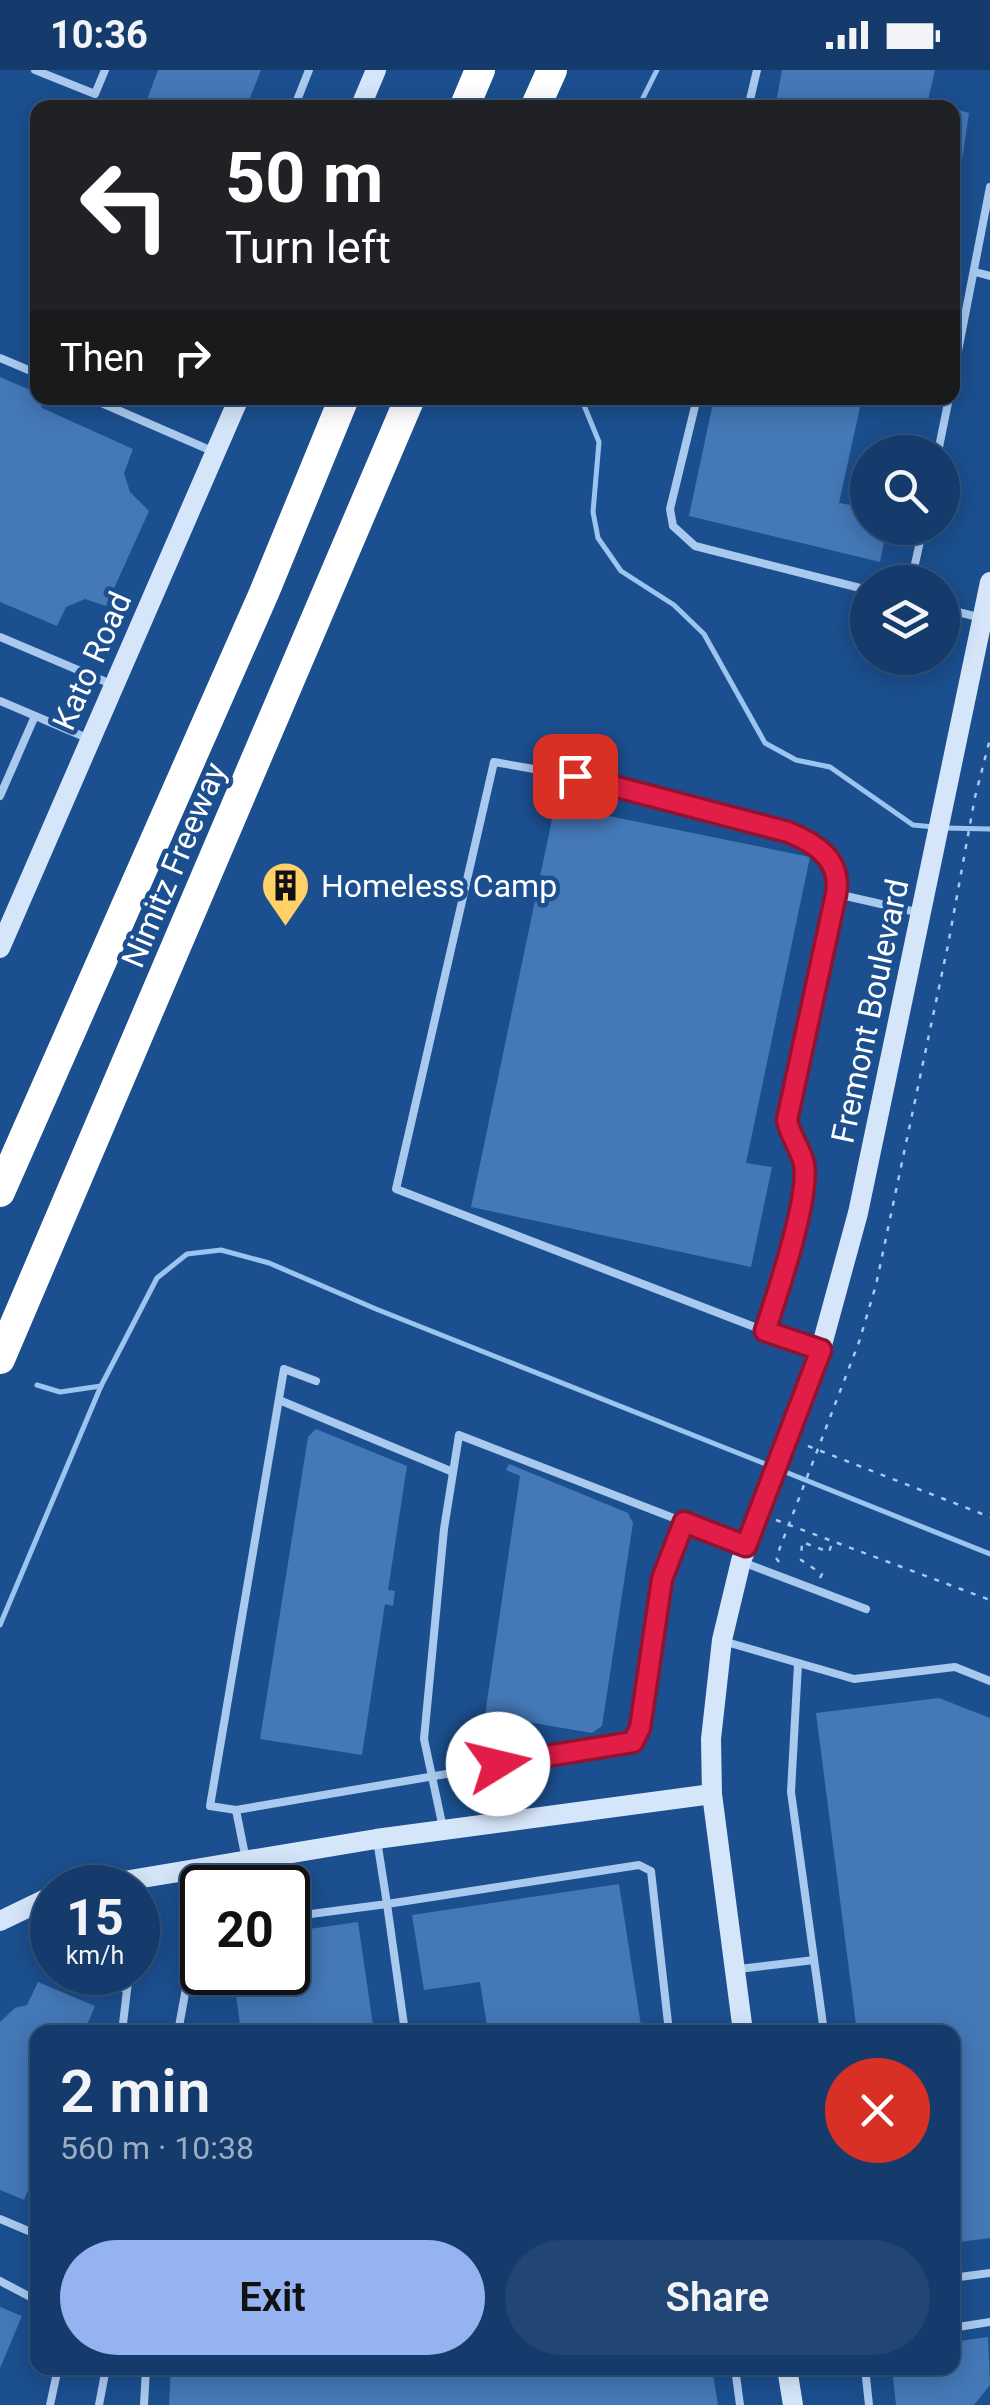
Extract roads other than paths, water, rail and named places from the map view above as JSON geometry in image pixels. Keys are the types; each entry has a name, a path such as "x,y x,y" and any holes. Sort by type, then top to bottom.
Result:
{"highway":[{"path":"467,100 480,70"},
{"path":"538,100 552,70"},
{"name":"Nimitz Freeway","path":"0,1192 264,593 341,405"},
{"name":"Nimitz Freeway","path":"0,1360 407,405"}],"main road":[{"path":"363,100 376,70"},
{"name":"Kato Road","path":"0,948 237,405"},
{"name":"Fremont Boulevard","path":"742,2025 712,1794 712,1723 722,1640 744,1554 821,1350 858,1213 990,582"},
{"path":"217,1865 376,1839 712,1794"},
{"path":"0,1921 30,1907"},
{"path":"789,2375 792,2405"}],"lane":[{"path":"35,70 96,94 105,70"},
{"path":"297,100 309,70"},
{"path":"750,100 757,70"},
{"path":"960,344 990,187"},
{"path":"975,272 990,276"},
{"path":"0,358 30,371"},
{"path":"106,405 216,452"},
{"path":"695,405 670,509 673,526 696,546 728,557 850,586"},
{"path":"942,435 948,405"},
{"path":"960,612 983,618"},
{"path":"0,637 114,686"},
{"path":"0,702 91,739"},
{"path":"0,796 35,716"},
{"path":"765,1331 792,1239 804,1180 802,1158 787,1120 836,894 836,871 812,842 788,832 608,782 494,762 396,1189 513,1236 765,1331 821,1350"},
{"path":"836,894 921,913"},
{"path":"316,1380 284,1369 210,1806 236,1810 633,1742 640,1728 662,1579 684,1522"},
{"path":"279,1400 453,1472"},
{"path":"443,1830 424,1739 444,1530 459,1435 684,1522 866,1609"},
{"path":"722,1640 854,1679 955,1667 990,1682"},
{"path":"798,1664 792,1792 823,2025"},
{"path":"236,1810 246,1860"},
{"path":"376,1839 404,2025"},
{"path":"310,1914 639,1864 651,1871 668,2025"},
{"path":"734,1969 814,1960"},
{"path":"123,2025 126,1995"},
{"path":"179,2025 186,1995"},
{"path":"0,2219 30,2232"},
{"path":"960,2277 990,2272"},
{"path":"0,2281 30,2297"},
{"path":"960,2327 990,2322"},
{"path":"50,2405 56,2375"},
{"path":"98,2405 104,2375"},
{"path":"144,2405 146,2375"},
{"path":"736,2375 740,2405"},
{"path":"865,2375 869,2405"}],"waterway":[{"path":"642,100 657,70"},
{"path":"584,405 599,442 593,512 598,538 621,571 674,605 704,634 765,743 796,760 830,767 913,825 934,827"},
{"path":"945,828 990,829"},
{"path":"0,1625 101,1386 157,1278 187,1254 221,1250 269,1263 773,1467"},
{"path":"37,1385 60,1392 101,1386"},
{"path":"783,1471 990,1554"}],"place":[{"name":"Homeless Camp","path":"286,928"}]}
